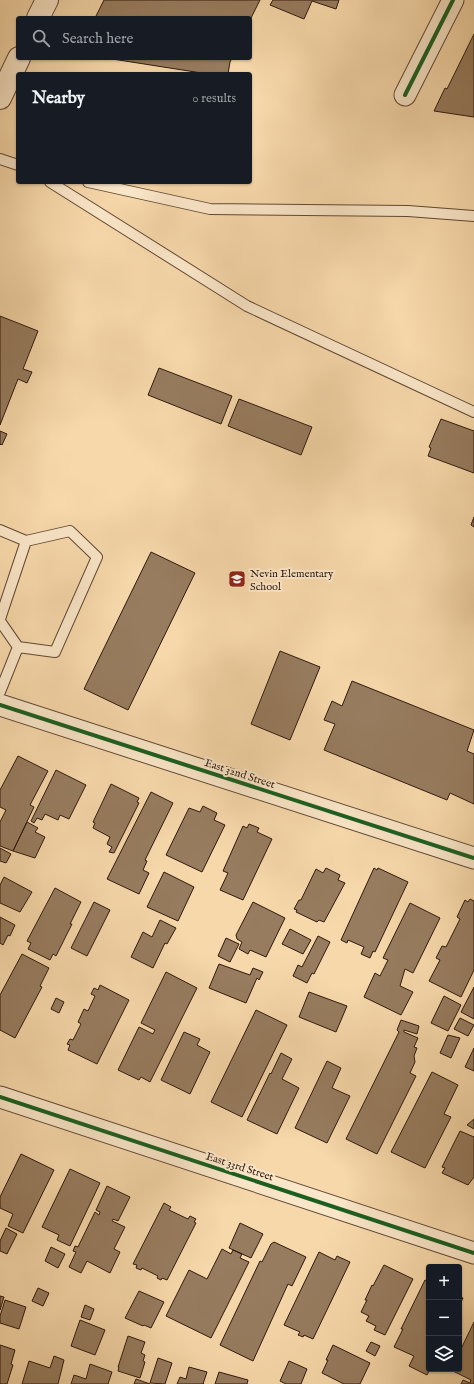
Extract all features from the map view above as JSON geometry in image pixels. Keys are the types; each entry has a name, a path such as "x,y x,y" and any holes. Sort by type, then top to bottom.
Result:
{"street":[{"path":"39,16 47,0"},
{"path":"406,95 453,0"},
{"path":"0,98 18,60"},
{"name":"East 32nd Street","path":"0,705 474,858"},
{"name":"East 33rd Street","path":"0,1097 474,1253"}],"lane":[{"path":"0,159 16,164"},
{"path":"53,184 247,306 474,412"},
{"path":"97,184 210,209 408,211 474,216"},
{"path":"0,530 26,541 70,532 97,557 55,652 18,648"},
{"path":"18,648 0,620 26,541"},
{"path":"0,692 18,648"}],"building":[{"path":"104,0 260,0 252,16 96,16"},
{"path":"273,0 339,0 336,9 312,1 304,19 270,5"},
{"path":"474,34 474,117 434,111 445,88 447,89"},
{"path":"119,60 231,60 228,72 195,72"},
{"path":"0,316 38,331 23,369 32,372 27,383 18,379 0,425"},
{"path":"159,368 232,396 221,424 148,395"},
{"path":"239,399 312,427 301,455 228,426"},
{"path":"441,419 474,431 474,473 428,456 431,448 429,447"},
{"path":"0,431 7,434 2,445 0,445"},
{"path":"474,517 474,527 471,525"},
{"path":"151,552 195,573 128,710 84,689"},
{"path":"280,651 320,667 290,740 251,724"},
{"path":"352,681 474,730 467,751 474,754 474,804 450,793 447,800 324,750 335,724 324,720 332,701 342,706"},
{"path":"18,756 48,771 30,805 34,807 13,851 0,846 0,822 6,810 0,807 0,790"},
{"path":"56,770 86,785 69,819 60,815 58,820 45,814 42,820 37,818 34,823 31,821"},
{"path":"111,784 139,798 137,802 139,803 114,853 109,852 112,847 107,844 110,837 93,828 95,823 93,822"},
{"path":"151,792 173,803 145,860 147,861 143,870 149,873 139,894 107,879"},
{"path":"203,806 217,813 214,820 225,825 202,872 166,855 189,808 200,812"},
{"path":"27,822 38,828 35,832 45,837 35,858 13,851"},
{"path":"249,824 259,828 257,832 272,839 243,900 220,890 228,873 223,871 243,826 247,828"},
{"path":"0,848 11,854 6,863 0,861"},
{"path":"326,868 340,875 338,880 345,883 324,922 319,920 317,922 296,912 297,910 294,909 299,900 301,900 316,869 323,873"},
{"path":"374,868 377,870 378,868 408,882 375,952 373,951 370,958 361,954 364,947 348,940 347,943 341,940"},
{"path":"164,872 194,887 178,921 147,907"},
{"path":"4,877 32,892 20,912 0,903 0,885"},
{"path":"55,888 81,902 56,956 53,954 50,960 28,949 31,943 27,941"},
{"path":"470,899 474,901 474,970 461,997 429,981 440,960 436,958 442,946 446,947 460,919 457,917 465,900 468,902"},
{"path":"94,902 110,910 87,956 71,948"},
{"path":"253,902 285,918 266,957 250,950 248,954 239,949 242,942 237,939 236,935"},
{"path":"410,903 440,918 413,973 405,969 400,986 413,992 401,1015 364,997 375,973 380,976 388,960 383,958"},
{"path":"0,917 15,925 10,936 8,935 3,945 0,943"},
{"path":"160,920 176,928 167,944 165,943 153,968 131,957 143,932 152,937"},
{"path":"290,929 311,940 303,954 282,944"},
{"path":"318,936 330,942 314,974 312,973 307,983 293,976 298,965 302,967"},
{"path":"226,938 239,944 230,962 218,956"},
{"path":"22,954 49,968 40,986 42,987 15,1038 0,1030 0,995"},
{"path":"219,964 250,975 253,968 263,972 259,980 257,978 246,1003 209,988"},
{"path":"166,972 197,988 150,1082 141,1077 139,1080 118,1070 139,1027 153,1034 155,1030 141,1023"},
{"path":"100,985 129,1000 97,1064 68,1050 70,1045 67,1044 70,1039 73,1040 81,1024 78,1022 84,1009 88,1011 95,996 91,994 94,988 98,990"},
{"path":"474,987 474,1019 461,1012"},
{"path":"309,992 347,1006 336,1032 299,1017"},
{"path":"444,996 461,1005 448,1031 431,1023"},
{"path":"56,998 64,1002 59,1013 51,1009"},
{"path":"256,1010 287,1025 242,1117 211,1102"},
{"path":"460,1018 474,1025 468,1036 454,1029"},
{"path":"401,1020 419,1026 417,1034 404,1030 404,1032 418,1038 414,1047 417,1048 414,1056 415,1062 410,1073 416,1076 377,1154 346,1139 399,1032 397,1030"},
{"path":"184,1032 200,1039 197,1045 210,1052 190,1094 161,1080"},
{"path":"448,1035 460,1038 451,1058 440,1053"},
{"path":"474,1048 474,1071 465,1067"},
{"path":"281,1053 292,1059 282,1079 299,1088 277,1134 247,1120"},
{"path":"327,1061 341,1068 332,1088 350,1096 327,1143 295,1128"},
{"path":"432,1072 458,1085 444,1114 451,1117 425,1168 391,1152"},
{"path":"474,1119 474,1129 467,1125"},
{"path":"460,1131 474,1137 474,1177 468,1185 442,1173 445,1168 442,1167"},
{"path":"21,1154 54,1170 23,1233 8,1226 13,1214 0,1208 0,1197"},
{"path":"70,1169 100,1183 70,1246 57,1240 59,1235 42,1227"},
{"path":"107,1186 130,1197 118,1221 113,1219 112,1221 125,1227 114,1249 120,1252 110,1273 87,1261 81,1273 69,1267 76,1252 73,1251 75,1246 78,1247 95,1212 99,1215 100,1212 96,1210"},
{"path":"164,1203 171,1207 169,1210 188,1219 190,1216 196,1219 194,1222 196,1223 167,1280 162,1278 161,1280 157,1278 158,1276 142,1268 141,1270 136,1268 137,1265 133,1264"},
{"path":"240,1223 263,1234 251,1258 229,1248"},
{"path":"6,1228 17,1234 7,1254 0,1251 0,1241"},
{"path":"274,1242 306,1257 292,1286 288,1284 253,1361 220,1345 260,1261 262,1262 271,1244"},
{"path":"51,1247 65,1254 58,1268 45,1261"},
{"path":"222,1249 231,1254 233,1250 242,1254 240,1258 249,1262 211,1338 166,1316 189,1270 207,1279"},
{"path":"319,1252 335,1260 337,1256 350,1262 313,1339 304,1335 303,1337 298,1335 300,1332 284,1325"},
{"path":"384,1265 413,1279 385,1335 374,1330 376,1326 366,1321 369,1316 361,1312 372,1285 373,1286"},
{"path":"426,1280 426,1372 428,1372 427,1375 409,1366 414,1356 394,1347 403,1329 401,1329"},
{"path":"38,1288 49,1293 43,1306 32,1301"},
{"path":"139,1291 164,1302 151,1328 125,1318"},
{"path":"0,1296 4,1297 0,1310"},
{"path":"5,1300 26,1307 19,1329 0,1323 0,1316"},
{"path":"85,1305 94,1309 90,1320 81,1317"},
{"path":"80,1320 105,1330 95,1355 71,1346"},
{"path":"474,1322 474,1384 461,1384 463,1380 470,1383 471,1380 455,1372 462,1372 462,1347"},
{"path":"128,1336 145,1342 141,1353 145,1355 143,1361 145,1362 140,1378 118,1371"},
{"path":"371,1342 380,1346 375,1356 366,1351"},
{"path":"0,1345 15,1350 11,1364 13,1365 7,1384 0,1384"},
{"path":"333,1345 370,1363 360,1384 344,1384 322,1373"},
{"path":"54,1356 64,1360 58,1384 22,1384 29,1361 50,1368"},
{"path":"158,1358 172,1363 165,1384 150,1383"},
{"path":"289,1361 307,1369 301,1384 286,1384 280,1381"},
{"path":"90,1364 112,1372 108,1384 71,1384 74,1375 86,1379"},
{"path":"189,1367 207,1372 203,1384 177,1384 180,1377 186,1379"},
{"path":"219,1372 248,1380 247,1384 215,1384"},
{"path":"136,1379 150,1384 134,1384"}],"cycle path":[{"path":"405,95 453,0"},
{"path":"0,705 474,858"},
{"path":"0,1097 474,1253"}],"place":[{"name":"Nevin Elementary School","path":"237,579"}]}
